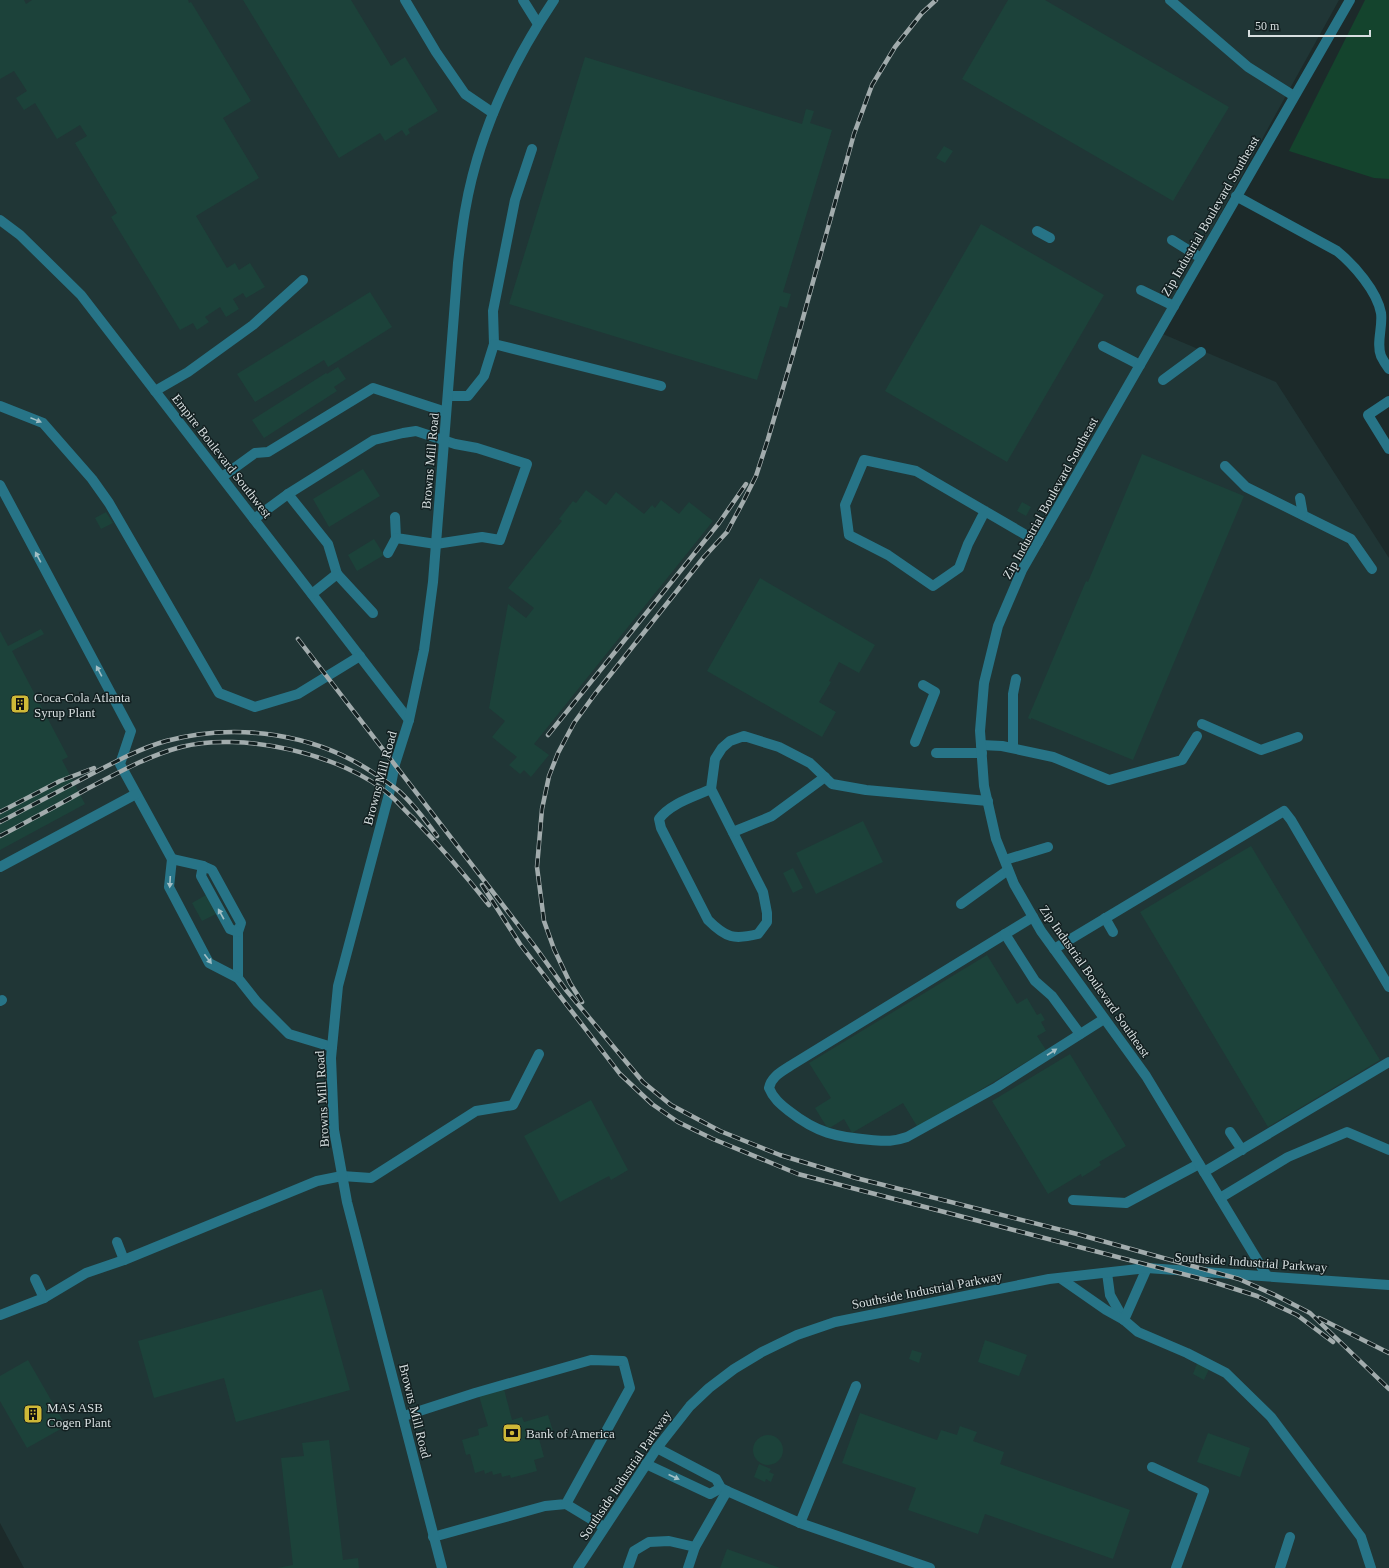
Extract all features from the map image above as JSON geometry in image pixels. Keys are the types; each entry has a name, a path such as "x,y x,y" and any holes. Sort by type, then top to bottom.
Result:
{"street":[{"path":"405,0 436,52 465,94 493,113"},
{"path":"523,0 538,24"},
{"name":"Browns Mill Road","path":"442,1568 433,1537 404,1416 347,1202 334,1130 331,1058 338,986 389,794 395,764 409,720 424,650 433,582 458,263 465,211 477,161 493,113 514,67 538,24 554,0"},
{"path":"1170,0 1248,68 1294,96"},
{"name":"Zip Industrial Boulevard Southeast","path":"1267,1276 1146,1076 1054,949 1014,884 996,839 984,786 980,731 984,683 998,626 1022,570 1350,0"},
{"path":"448,396 468,396 484,376 494,344 493,311 515,200 532,149"},
{"path":"1236,196 1337,251 1350,262 1374,296 1385,322 1379,349 1381,356 1389,369"},
{"name":"Empire Boulevard Southwest","path":"0,220 20,235 81,295 409,720"},
{"path":"1037,231 1050,238"},
{"path":"1172,240 1201,258"},
{"path":"156,391 188,372 253,325 303,280"},
{"path":"1141,290 1174,306"},
{"path":"494,344 661,386"},
{"path":"1103,346 1140,365"},
{"path":"1163,380 1201,352"},
{"path":"222,478 255,453 268,452 373,388 446,412"},
{"path":"1389,401 1368,415 1389,449"},
{"path":"0,406 43,423 92,479 109,503 219,693 255,707 298,694 360,656"},
{"path":"254,519 288,494 374,440 416,431 455,444 477,448 527,464 500,540 482,537 436,544 396,538"},
{"path":"985,511 968,544 959,568 933,586 888,555 849,536 845,505 864,460 916,471 985,511 1038,542"},
{"path":"1225,466 1246,487 1351,539 1372,569"},
{"path":"0,486 131,731 120,764 172,859 168,887 205,957 209,963 238,978 257,1002 289,1034 332,1047"},
{"path":"288,494 328,544 337,574 373,614"},
{"path":"1300,498 1303,515"},
{"path":"388,553 396,538 395,516"},
{"path":"312,594 337,574"},
{"path":"1013,748 1013,694 1016,680"},
{"path":"914,742 936,692 923,685"},
{"path":"1202,724 1261,750 1298,737"},
{"path":"712,789 665,811 659,819 661,828 708,920 717,929 727,935 742,938 758,934 767,922 767,913 763,892 712,789 715,759 722,748 730,741 744,736 779,747 810,762 832,784 866,790 988,802"},
{"path":"936,753 1013,748 1053,757 1109,780 1182,760 1197,736"},
{"path":"733,832 772,816 825,777"},
{"path":"0,867 136,794"},
{"path":"1054,949 1284,811 1291,820 1389,987"},
{"path":"1005,860 1048,847"},
{"path":"172,859 203,866 212,870 241,923 238,932 238,978"},
{"path":"961,904 1008,870"},
{"path":"1033,917 790,1066 772,1080 769,1088 775,1099 797,1117 830,1135 850,1139 896,1141 907,1137 997,1087 1104,1018"},
{"path":"1105,918 1113,932"},
{"path":"1005,934 1035,981 1052,996 1080,1034"},
{"path":"0,1315 44,1298 86,1273 124,1260 317,1181 342,1176 372,1178 476,1111 513,1105 539,1054"},
{"path":"1073,1200 1126,1203 1242,1150 1389,1062"},
{"path":"1230,1132 1242,1150"},
{"path":"1220,1198 1288,1157 1347,1132 1389,1150"},
{"path":"117,1242 124,1260"},
{"path":"1124,1320 1147,1268"},
{"name":"Southside Industrial Parkway","path":"578,1568 657,1448 690,1406 709,1388 734,1369 797,1335 835,1322 1060,1278 1147,1268 1389,1285"},
{"path":"1107,1273 1110,1295 1124,1320"},
{"path":"1060,1278 1106,1310 1124,1320 1138,1332 1187,1353 1226,1373 1271,1417 1361,1538 1371,1568"},
{"path":"35,1279 44,1298"},
{"path":"404,1416 475,1393 591,1360 623,1361 630,1388 566,1504"},
{"path":"800,1523 856,1386"},
{"path":"657,1448 716,1479 724,1490 800,1523 930,1568"},
{"path":"646,1464 710,1494 724,1490"},
{"path":"1152,1468 1204,1491 1176,1568"},
{"path":"688,1568 695,1547 724,1490"},
{"path":"433,1537 545,1506 566,1504 604,1527"},
{"path":"1280,1568 1290,1537"},
{"path":"628,1568 634,1551 649,1542 669,1541 695,1547"}],"shaded area":[{"path":"0,0 1339,0 1211,231 1158,332 1276,382 1389,558 1389,1568 24,1568 0,1523"}],"green space":[{"path":"1365,0 1389,0 1389,179 1374,178 1289,151"}],"building":[{"path":"0,0 24,0 26,4 32,0 188,0 189,3 191,2 251,101 223,118 259,178 196,216 227,268 235,263 239,270 250,263 265,287 246,298 243,293 233,299 239,309 226,317 220,307 205,317 209,322 197,330 193,323 180,330 111,217 117,213 75,143 87,136 80,125 57,139 35,103 24,110 16,98 27,91 14,71 0,79"},
{"path":"243,0 351,0 391,66 405,57 438,111 408,129 410,133 406,136 402,130 385,141 380,133 339,158"},
{"path":"1008,0 1045,0 1229,107 1173,201 962,79"},
{"path":"585,57 802,124 806,109 814,111 810,123 832,130 783,292 791,294 787,308 780,306 757,380 509,304"},
{"path":"944,146 953,151 945,163 936,158"},
{"path":"981,224 1104,295 1007,462 885,391"},
{"path":"370,292 392,327 328,367 324,360 255,402 237,374"},
{"path":"338,367 346,379 334,387 337,391 264,438 252,420"},
{"path":"1142,454 1244,496 1133,760 1028,718"},
{"path":"363,469 380,496 329,527 313,499"},
{"path":"586,490 606,505 616,492 644,514 652,505 655,508 661,500 679,514 689,502 713,521 534,744 549,755 531,777 524,770 520,774 509,765 517,757 492,737 505,721 489,708 508,604 526,618 534,608 508,588 562,521 559,519 573,501 576,503"},
{"path":"1022,502 1031,507 1026,516 1017,511"},
{"path":"106,512 113,523 101,529 95,518"},
{"path":"374,539 384,555 357,571 348,555"},
{"path":"760,578 875,645 859,673 839,662 829,681 831,682 819,702 836,712 822,737 707,671"},
{"name":"Coca-Cola Atlanta Syrup Plant","path":"41,629 44,634 12,651 68,757 62,760 85,804 0,850 0,631 8,646"},
{"path":"863,821 883,862 816,894 796,853"},
{"path":"1251,846 1380,1060 1268,1127 1140,912"},
{"path":"793,868 803,888 793,893 783,873"},
{"path":"206,895 216,914 202,921 192,903"},
{"path":"987,955 1017,1004 1027,998 1037,1015 1041,1013 1045,1020 1041,1022 1046,1031 1037,1036 1046,1050 918,1128 903,1103 852,1133 844,1119 828,1129 815,1108 831,1098 809,1063"},
{"path":"1070,1054 1126,1146 1099,1162 1101,1165 1082,1177 1081,1174 1048,1194 992,1101"},
{"path":"591,1100 628,1170 611,1180 609,1176 560,1202 524,1136"},
{"path":"322,1289 350,1390 236,1422 224,1378 154,1398 138,1341"},
{"path":"985,1340 1027,1355 1019,1376 978,1362"},
{"path":"912,1350 922,1353 919,1363 909,1359"},
{"name":"MAS ASB Cogen Plant","path":"28,1360 66,1426 27,1448 0,1401 0,1376"},
{"path":"1198,1361 1210,1367 1204,1380 1193,1374"},
{"name":"Bank of America","path":"504,1389 512,1420 522,1417 524,1422 548,1415 553,1431 538,1435 544,1457 534,1460 537,1471 511,1478 510,1475 502,1477 501,1473 493,1475 492,1471 485,1474 484,1470 475,1473 470,1454 466,1455 462,1440 479,1435 478,1429 488,1426 479,1396"},
{"path":"860,1413 937,1440 941,1430 957,1435 960,1426 977,1432 973,1441 1004,1452 1000,1464 1130,1510 1113,1559 985,1514 978,1534 908,1510 916,1488 842,1463"},
{"path":"1208,1433 1250,1448 1240,1477 1197,1462"},
{"path":"768,1435 774,1436 782,1444 782,1456 774,1464 768,1465 762,1464 754,1456 753,1450 754,1444 762,1436"},
{"path":"329,1440 343,1560 358,1558 359,1568 277,1568 293,1565 281,1458 304,1456 302,1443"},
{"path":"759,1464 771,1469 769,1472 774,1474 771,1482 766,1479 765,1482 754,1477"},
{"path":"727,1549 780,1568 720,1568"}],"railway":[{"path":"582,1002 570,983 554,949 544,921 537,867 542,809 549,776 558,753 574,723 595,694 704,557 727,532 756,476 793,354 854,134 872,85 895,47 922,13 936,0"},
{"path":"548,735 719,523 746,484"},
{"path":"298,639 536,948 566,990 643,1082 671,1105 720,1131 780,1155 856,1178 1077,1234 1239,1279 1310,1313 1389,1389"},
{"path":"0,822 115,762 156,744 193,735 220,732 248,732 276,735 303,741 354,761 400,792 437,836"},
{"path":"0,836 85,790 156,755 181,747 205,743 232,742 261,744 319,758 346,768 370,781 390,795 433,839 489,905"},
{"path":"0,812 60,781 94,768"},
{"path":"482,885 520,944 620,1074 652,1104 678,1122 713,1139 798,1174 1210,1281 1257,1296 1297,1315 1333,1342"},
{"path":"1319,1318 1389,1353"}],"place":[{"name":"Coca-Cola Atlanta Syrup Plant","path":"20,704"},
{"name":"MAS ASB Cogen Plant","path":"33,1414"},
{"name":"Bank of America","path":"512,1433"}]}
